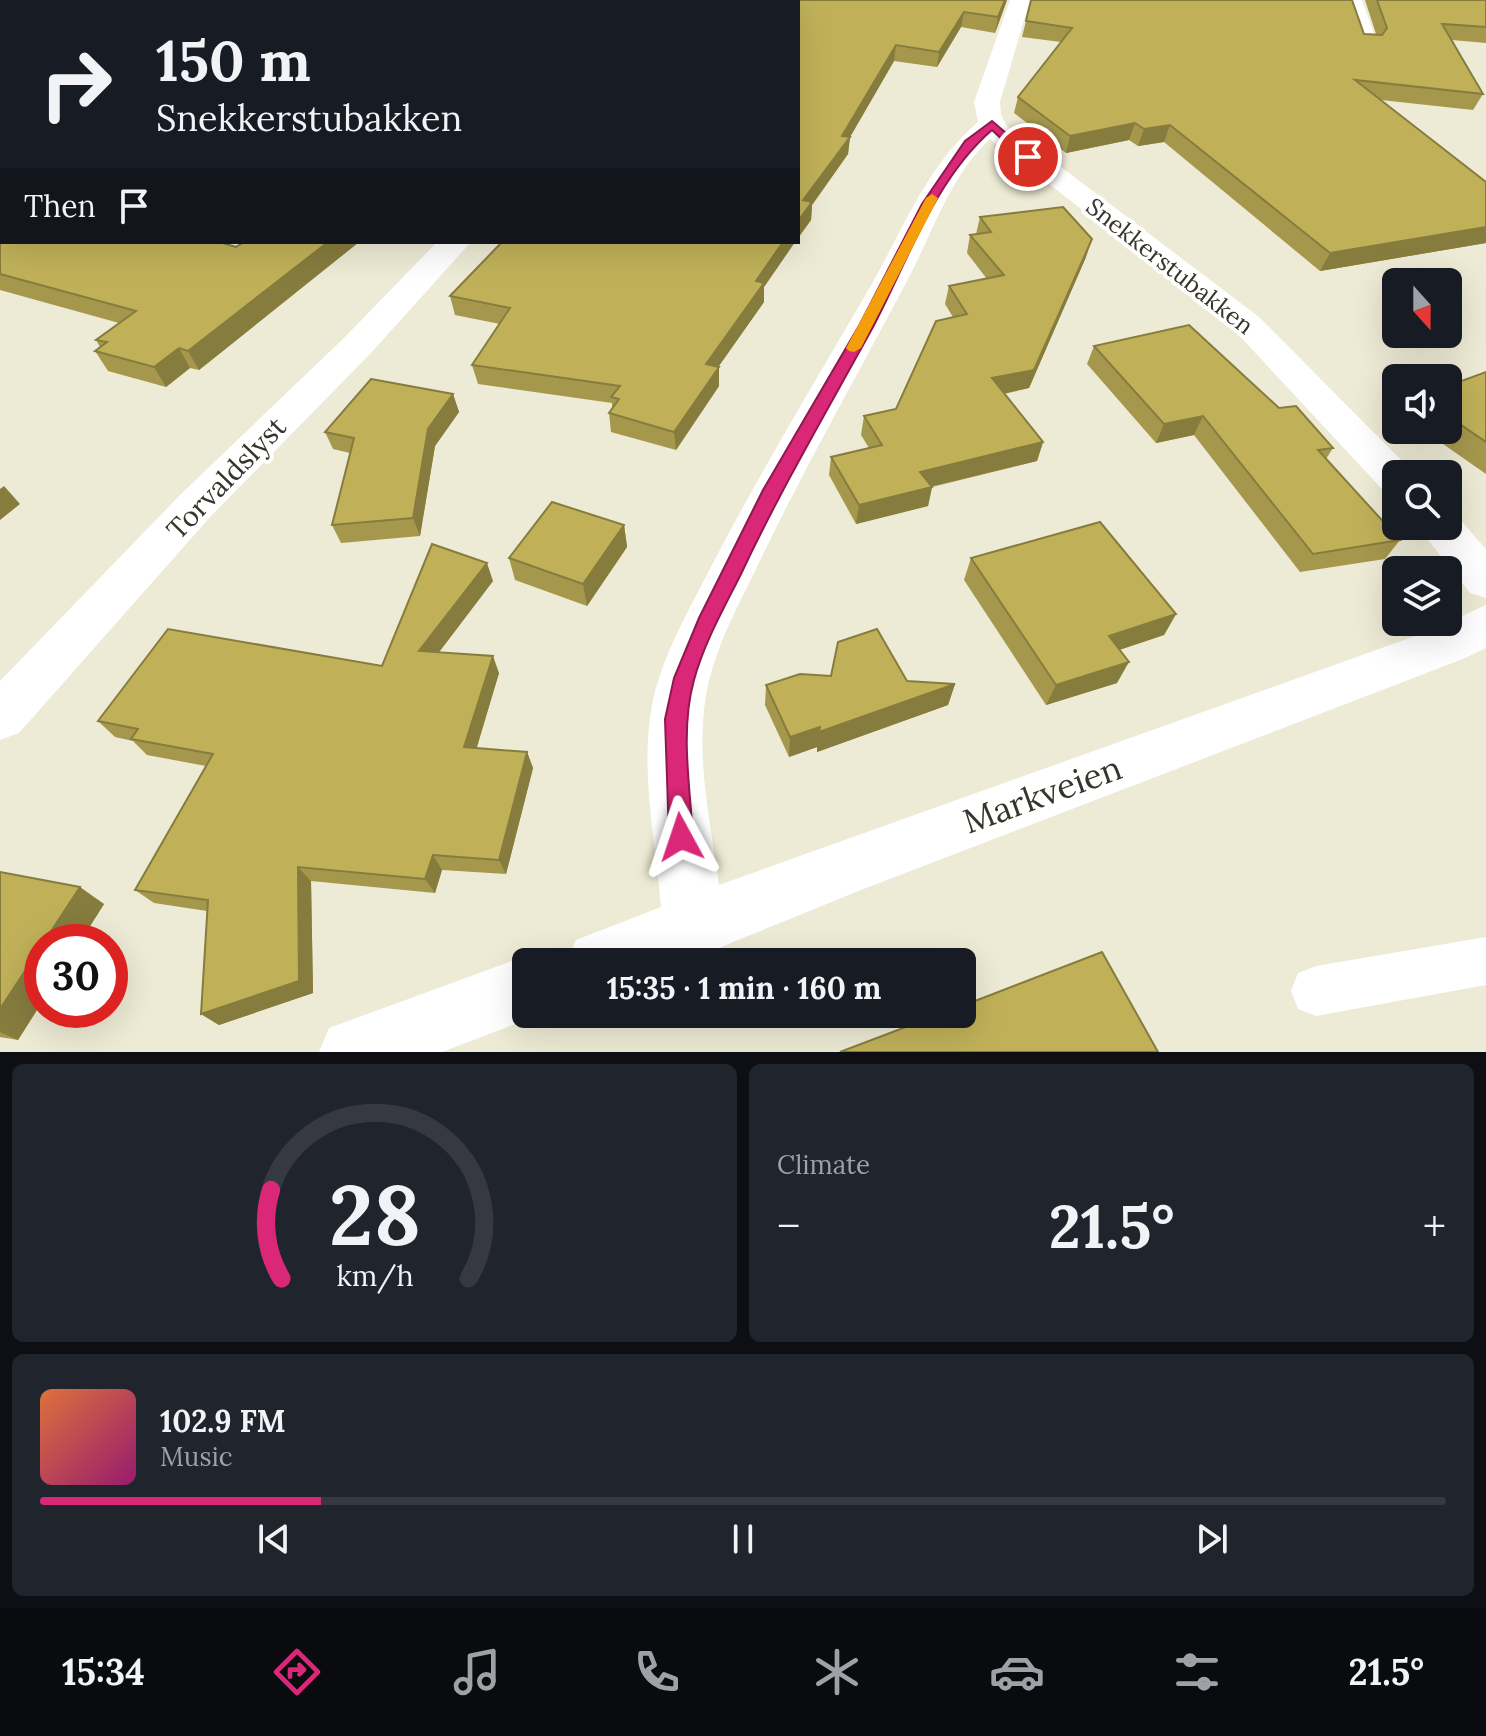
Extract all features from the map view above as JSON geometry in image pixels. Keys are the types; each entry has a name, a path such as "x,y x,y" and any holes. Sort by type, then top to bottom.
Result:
{"street":[{"path":"694,927 676,767 676,719 684,678 709,618 772,490 860,336 928,204 969,144 992,124 986,113 987,102 1020,0"},
{"path":"1352,0 1366,42"},
{"name":"Snekkerstubakken","path":"992,124 1012,145 1172,263 1247,324 1382,464"},
{"name":"Torvaldslyst","path":"0,717 196,505 358,345 453,244"},
{"path":"1451,540 1486,580"},
{"name":"Markveien","path":"636,948 861,861 1446,645 1486,625"},
{"path":"353,1052 512,993"}],"lane":[{"path":"1316,991 1486,961"}],"building":[{"path":"800,0 1005,0 998,17 964,12 939,52 896,45 842,136 850,137 803,200 812,202 800,218"},
{"path":"1031,0 1352,0 1364,34 1382,35 1387,28 1377,0 1486,0 1486,27 1442,24 1483,94 1355,80 1486,182 1486,227 1330,253 1170,125 1144,129 1135,123 1070,136 1018,97 1072,28 1026,21"},
{"path":"1063,207 1092,239 1034,370 992,378 1043,442 920,472 932,487 859,505 831,457 882,445 864,416 896,409 936,321 967,314 949,286 1004,275 970,235 991,232 980,217"},
{"path":"0,244 226,244 236,247 241,244 325,244 188,351 179,348 154,367 95,351 107,342 96,340 136,311 0,274"},
{"path":"500,244 782,244 756,281 764,283 706,364 719,367 674,432 609,413 619,399 611,397 620,386 472,365 510,308 450,296"},
{"path":"1189,325 1279,408 1296,406 1333,448 1318,450 1382,520 1382,540 1400,540 1313,554 1203,416 1164,424 1094,346"},
{"path":"1486,372 1486,442 1462,426 1462,381"},
{"path":"371,379 453,394 428,429 413,518 332,525 354,438 325,432"},
{"path":"552,502 624,525 583,584 509,558"},
{"path":"1100,522 1176,614 1109,636 1129,662 1056,685 971,558"},
{"path":"432,544 487,563 419,651 493,656 464,747 527,752 499,860 433,855 425,879 298,867 299,981 201,1014 208,900 135,890 213,754 131,739 138,729 98,721 168,629 382,666"},
{"path":"877,629 907,681 955,684 819,732 820,727 790,737 766,685 800,674 831,676 838,642"},
{"path":"0,872 80,887 56,924 24,924 24,972 0,1009"},
{"path":"1102,952 1158,1052 840,1052 903,1028 976,1028 976,1001"}],"slow traffic":[{"path":"854,348 932,198"}],"route":[{"path":"681,837 676,719 684,678 709,618 735,571 772,490 867,324 928,204 969,144 992,124 1028,157"}]}
